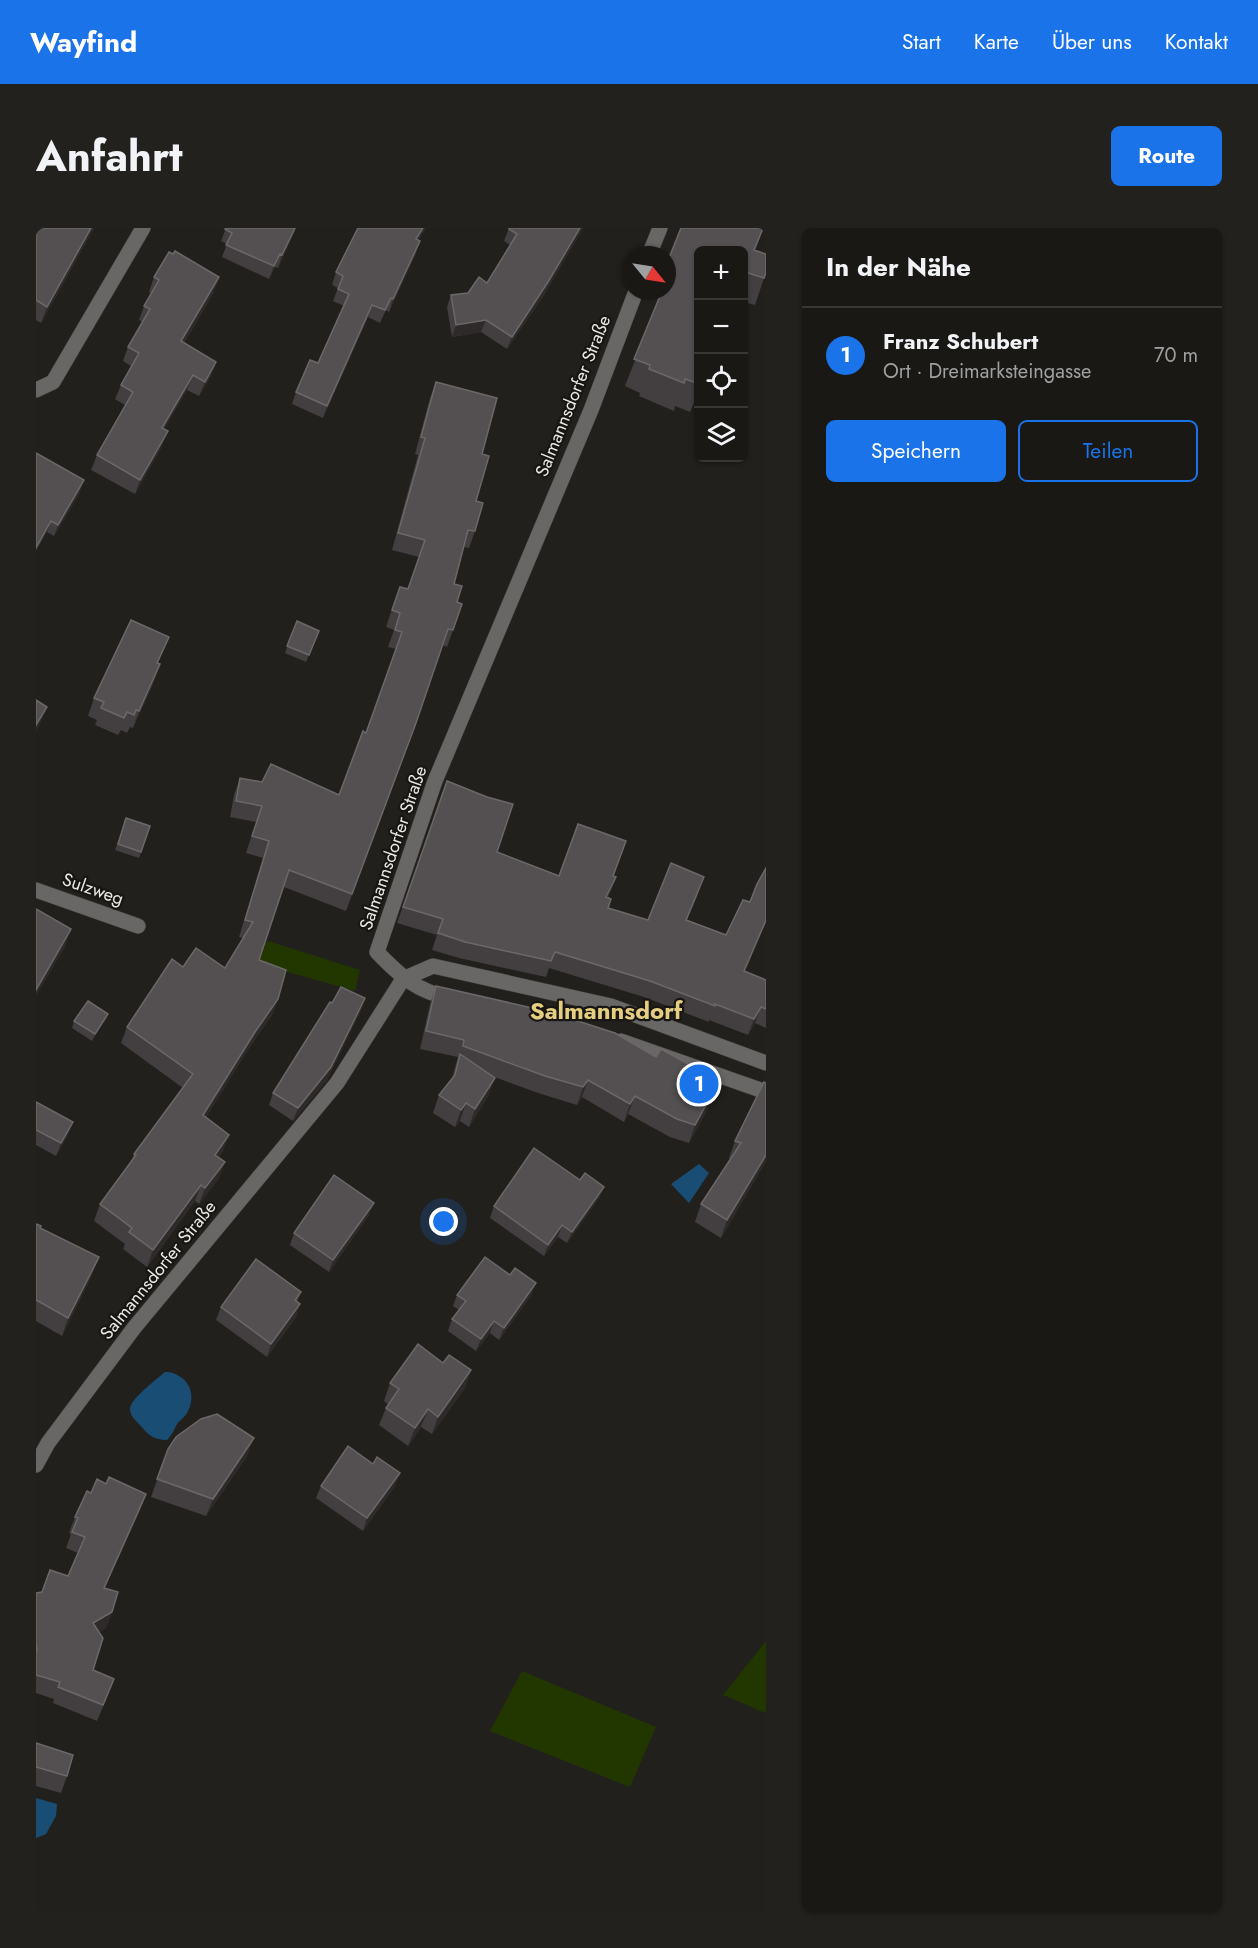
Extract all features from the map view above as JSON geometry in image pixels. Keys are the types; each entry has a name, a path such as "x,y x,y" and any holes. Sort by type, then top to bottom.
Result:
{"street":[{"path":"36,390 53,382 143,228"},
{"path":"653,246 660,228"},
{"name":"Salmannsdorfer Straße","path":"36,1465 48,1443 134,1328 337,1083 403,979 377,952 435,781 591,410 633,300"},
{"name":"Sulzweg","path":"36,890 138,926"},
{"path":"403,979 433,966 611,1006 766,1063"},
{"path":"403,979 433,995 467,1002"},
{"path":"603,1036 766,1092"},
{"path":"695,1066 705,1040"}],"green space":[{"path":"268,941 360,970 355,991 253,962"},
{"path":"766,1641 766,1713 723,1695"},
{"path":"522,1671 656,1727 630,1787 490,1731"}],"water":[{"path":"699,1164 709,1173 689,1203 671,1184"},
{"path":"165,1372 176,1374 186,1381 191,1399 187,1413 167,1440 155,1438 149,1434 134,1418 130,1409 134,1400"},
{"path":"36,1798 57,1804 56,1816 46,1834 36,1838"}],"building":[{"path":"36,228 91,228 47,307 36,300"},
{"path":"226,228 295,228 274,266 226,245 232,233"},
{"path":"358,228 423,228 416,239 420,241 393,299 391,298 385,310 372,305 327,406 296,392 310,360 318,363 349,294 338,289 343,276 336,272"},
{"path":"509,228 580,228 512,337 486,320 456,325 451,295 468,293 479,277 487,283 517,234"},
{"path":"681,228 763,228 754,250 766,254 764,278 748,273 748,246 694,246 694,382 685,379 684,383 649,369 650,365 634,359 658,300 676,300 676,246 674,246"},
{"path":"175,251 219,277 181,341 216,362 205,382 193,375 162,428 168,431 140,480 97,455 133,392 121,385 139,353 128,347 150,309 144,306 159,280 154,277 169,252 173,254"},
{"path":"436,382 497,398 482,454 489,456 476,501 483,503 475,531 468,530 454,584 462,586 457,602 462,604 453,630 448,629 416,723 352,894 289,870 259,960 286,970 278,999 203,1115 229,1135 215,1155 225,1162 205,1188 201,1185 153,1250 129,1232 132,1228 100,1204 193,1074 127,1027 172,959 183,967 196,948 225,968 253,922 245,920 269,841 252,836 262,806 236,801 240,778 262,782 271,764 339,795 363,731 366,733 402,632 395,630 400,613 392,610 400,587 408,589 425,540 398,533 425,438 421,437"},
{"path":"36,453 84,480 58,525 51,521 36,548"},
{"path":"131,620 169,637 157,663 160,664 139,711 136,710 134,715 127,712 124,718 101,708 104,702 94,698"},
{"path":"297,621 319,631 309,655 287,646"},
{"path":"36,700 47,707 36,725"},
{"path":"447,781 487,797 513,804 497,852 559,876 578,824 626,841 613,876 616,877 606,897 611,899 608,908 648,920 671,863 704,877 686,920 726,935 743,900 750,902 766,868 766,920 744,971 766,980 766,1009 761,1007 754,1019 650,981 555,952 551,961 465,942 438,933 443,919 403,907"},
{"path":"126,818 150,826 141,852 118,844"},
{"path":"36,909 71,929 36,990"},
{"path":"436,986 550,1012 615,1033 656,1057 661,1049 719,1081 695,1125 677,1119 635,1096 630,1104 588,1080 583,1087 545,1076 463,1046 464,1040 426,1031"},
{"path":"341,987 365,998 331,1067 298,1108 273,1093"},
{"path":"88,1001 108,1014 95,1034 74,1021"},
{"path":"460,1054 495,1078 475,1109 466,1103 461,1110 439,1095 455,1075"},
{"path":"764,1082 766,1083 766,1155 727,1220 701,1204 741,1143 735,1141"},
{"path":"36,1102 73,1122 61,1143 36,1130"},
{"path":"534,1148 580,1180 585,1173 604,1187 572,1232 562,1225 548,1245 494,1206"},
{"path":"334,1175 374,1203 333,1260 294,1233"},
{"path":"36,1224 99,1257 68,1318 36,1300"},
{"path":"485,1257 510,1275 515,1268 536,1283 504,1328 494,1321 481,1339 452,1319 466,1301 457,1295"},
{"path":"256,1259 301,1292 295,1300 300,1304 271,1344 221,1307"},
{"path":"418,1344 443,1363 449,1355 471,1370 438,1417 428,1409 415,1428 386,1408 399,1389 390,1383"},
{"path":"217,1414 254,1438 213,1499 157,1479 168,1449 176,1437 201,1419"},
{"path":"348,1446 373,1464 377,1457 400,1473 367,1518 321,1486"},
{"path":"109,1477 146,1494 104,1588 118,1592 112,1612 93,1623 103,1638 93,1670 114,1679 103,1705 58,1687 60,1682 36,1675 36,1593 42,1592 50,1570 68,1576 85,1537 72,1532 78,1518 75,1517 87,1491 91,1493 97,1479 106,1484"},
{"path":"36,1743 73,1755 67,1776 36,1767"}],"place":[{"name":"Franz Schubert","path":"699,1084"}],"district":[{"name":"Salmannsdorf","path":"606,1011"}]}
